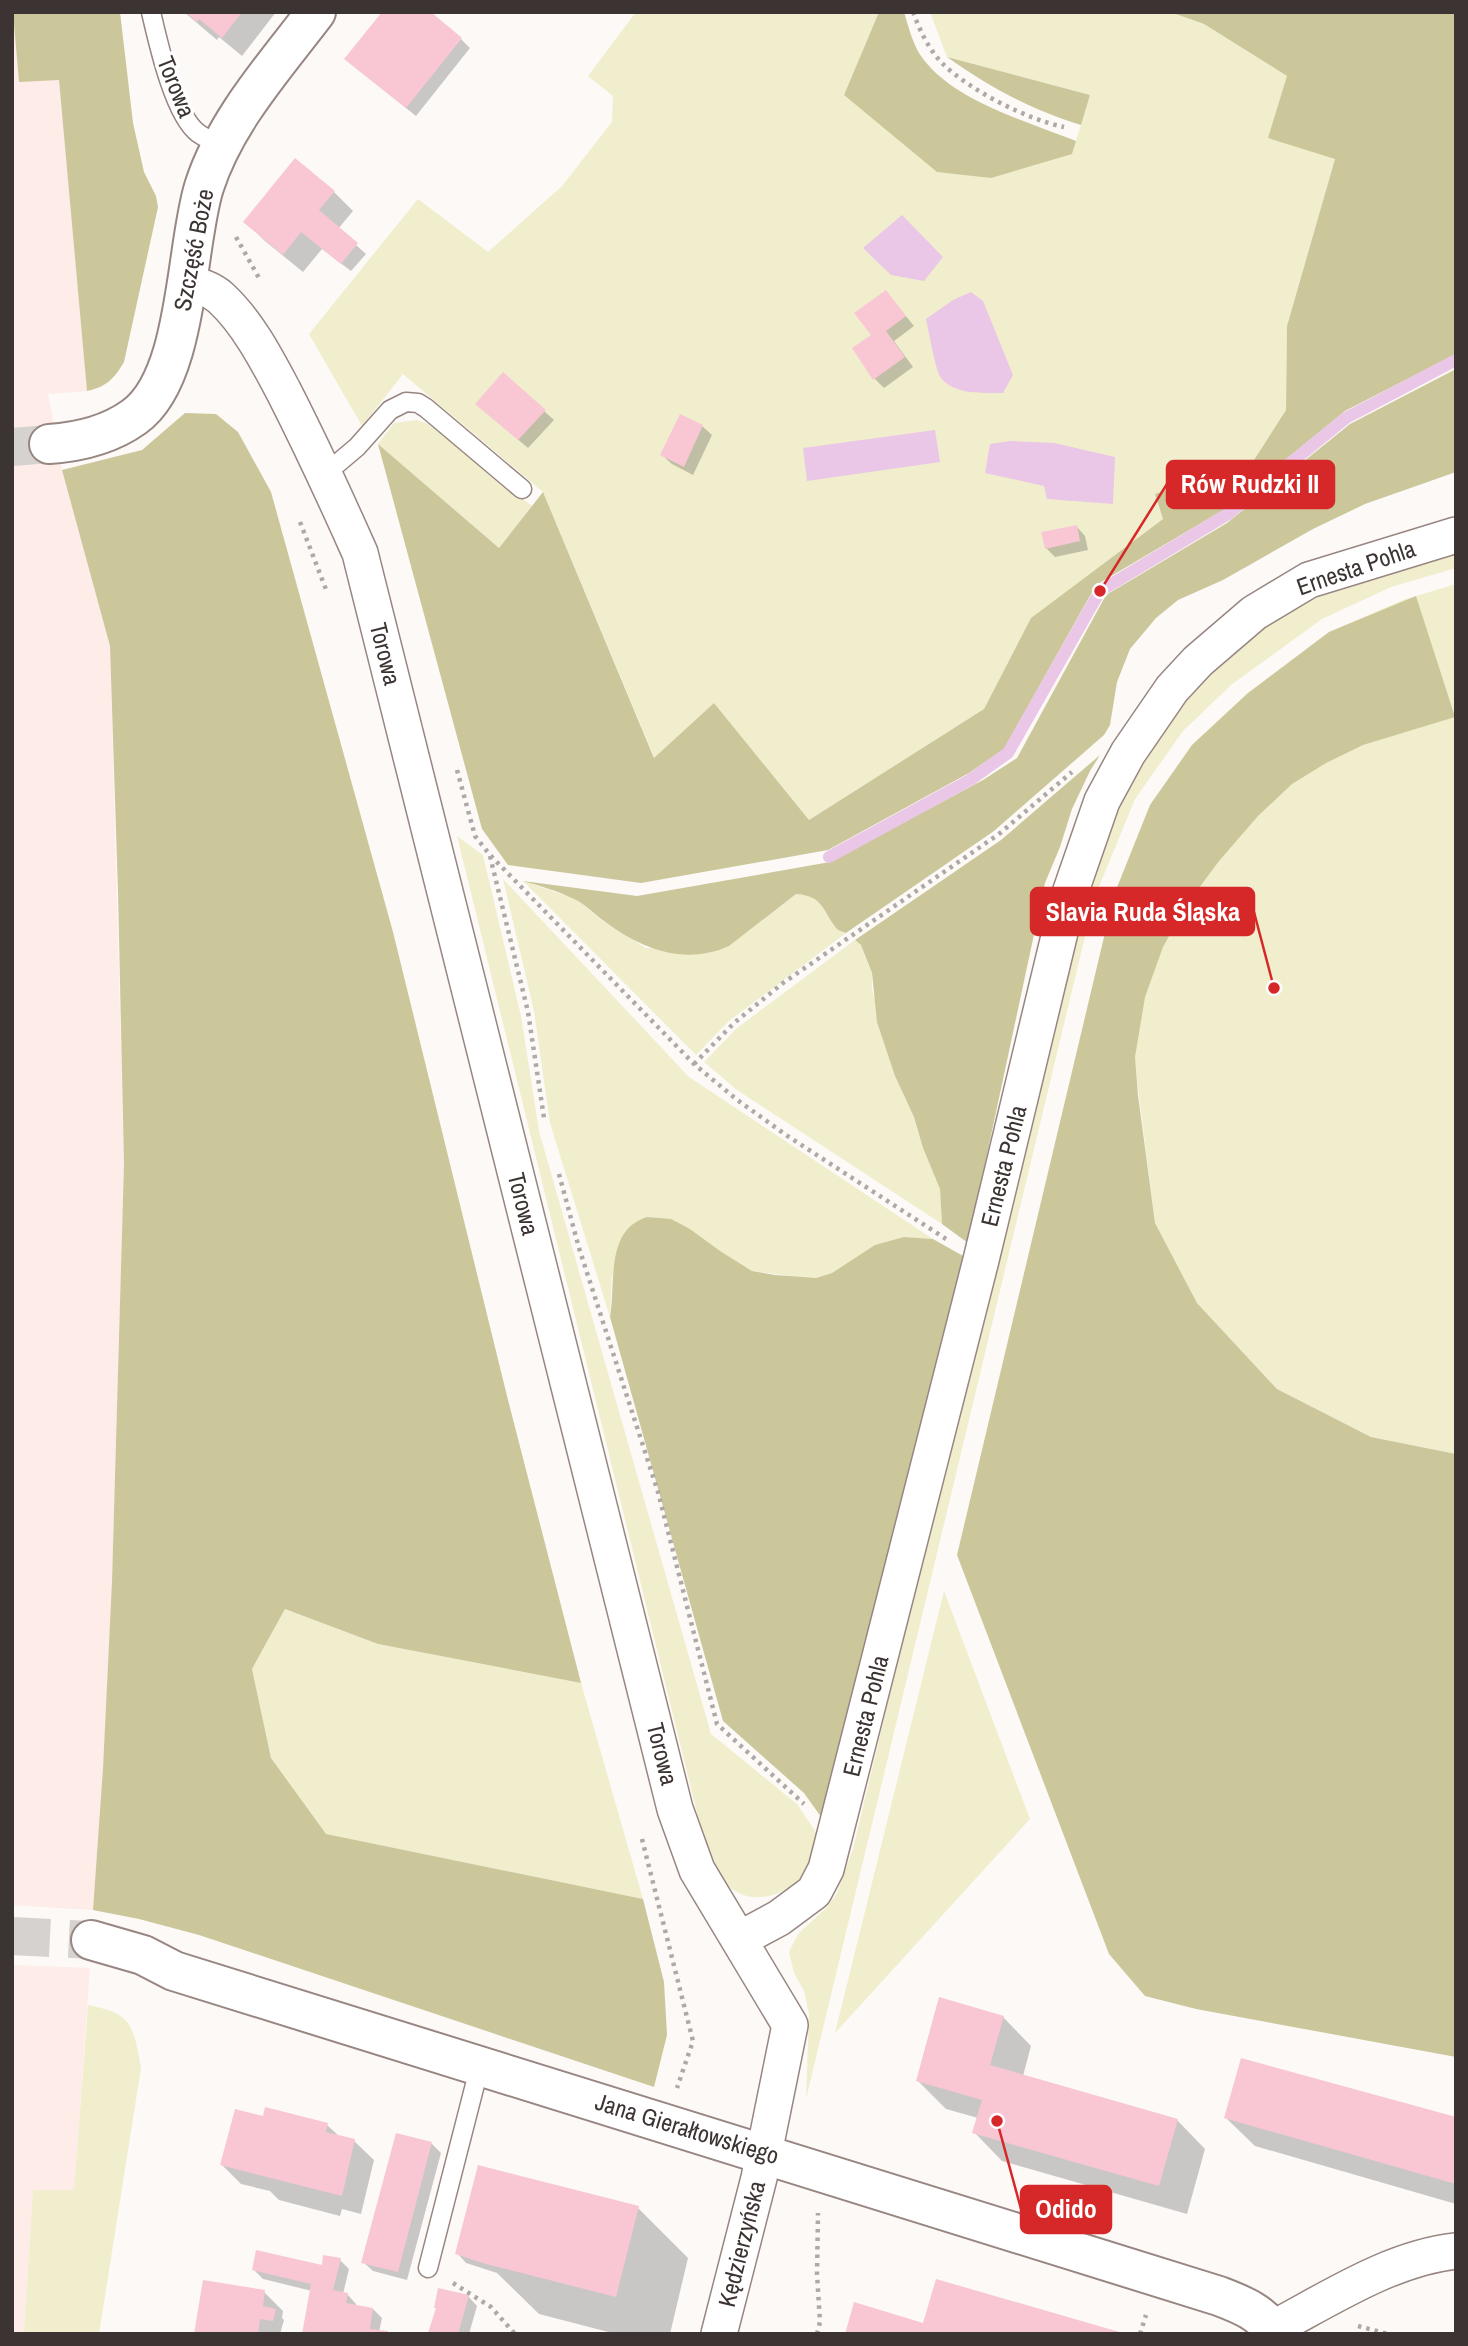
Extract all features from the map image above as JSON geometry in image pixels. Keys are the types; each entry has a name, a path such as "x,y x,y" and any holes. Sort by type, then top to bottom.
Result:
{"street":[{"name":"Szczęść Boże","path":"48,444 74,442 101,435 135,416 155,393 170,363 204,186 239,116 316,12"},
{"name":"Torowa","path":"187,283 206,288 221,299 251,336 273,371 325,474 360,553 675,1809 697,1870 790,2025 765,2153"},
{"name":"Ernesta Pohla","path":"740,1938 779,1918 814,1892 826,1869 981,1260 1068,899 1102,801 1128,752 1172,689 1198,661 1254,612 1309,580 1456,534"},
{"name":"Jana Gierałtowskiego","path":"91,1940 142,1955 174,1970 1219,2296 1248,2307 1273,2331"},
{"name":"Kędzierzyńska","path":"719,2334 765,2153"},
{"path":"1273,2331 1324,2299 1392,2269 1430,2254 1456,2251"}],"lane":[{"name":"Torowa","path":"151,12 162,55 183,114 196,132 222,146"},
{"path":"325,474 358,447 390,411 406,401 426,408 522,489"},
{"path":"428,2268 480,2065"}],"path":[{"path":"914,12 919,30 933,52 957,75 998,100 1038,119 1064,127"},
{"path":"229,225 261,282"},
{"path":"299,518 332,604"},
{"path":"694,1064 734,1023 783,984 999,834 1102,746 1128,752"},
{"path":"454,759 475,836 490,855 694,1064 786,1135 981,1260"},
{"path":"490,855 528,1012 545,1127"},
{"path":"557,1167 579,1248 657,1492 717,1724 801,1800 834,1843"},
{"path":"639,1828 693,2041 677,2089"},
{"path":"817,2334 820,2322 817,2274 818,2213 829,2173"},
{"path":"428,2268 491,2307 515,2334"}],"shaded area":[{"path":"12,12 59,79 87,391 48,394 62,470 110,646 124,1163 112,1581 93,1910 12,1905"},
{"path":"13,12 120,12 133,123 144,172 156,196 158,207 124,362 109,381 87,391 59,80 19,82"},
{"path":"636,12 879,12 844,95 1072,154 1090,95 947,57 930,12 1170,12 1204,24 1287,76 1335,159 1287,326 1286,410 1254,460 1155,494 1163,519 1031,618 984,709 809,820 714,703 655,759 543,492 403,374 362,426 309,334 418,199 488,252 562,186 612,122 613,96 588,76"},
{"path":"879,12 904,12 919,53 949,84 1012,117 1076,141 1072,154 991,178 937,172 844,95"},
{"path":"1170,12 1456,12 1456,354 1345,411 1225,509 1096,585 1004,749 969,773 828,850 641,883 508,865 482,829 378,444 499,548 543,492 654,758 714,703 809,820 984,709 1031,618 1163,519 1155,494 1254,460 1286,410 1287,326 1335,159 1268,138 1287,76 1204,24"},
{"path":"947,57 1090,95 1081,125 1011,97"},
{"path":"902,215 943,257 924,281 891,275 863,248"},
{"path":"971,292 983,301 1013,375 1003,393 970,392 954,388 941,378 937,367 926,319 953,300"},
{"path":"1456,369 1456,472 1365,504 1313,529 1223,580 1178,600 1156,618 1130,649 1117,682 1110,725 1104,735 994,831 846,933 838,930 822,906 813,898 796,894 729,946 696,954 664,952 633,940 578,901 523,881 637,896 830,862 983,780 1017,758 1106,595 1227,523 1350,424"},
{"path":"185,413 216,414 238,432 271,492 393,932 581,1683 378,1644 285,1609 252,1669 271,1758 326,1834 643,1899 664,1982 667,2035 654,2087 199,1935 93,1910 112,1581 124,1163 110,646 62,470 142,450"},
{"path":"417,420 428,424 532,506 499,548 378,444 394,423"},
{"path":"935,430 940,462 807,481 803,448"},
{"path":"1010,441 1054,443 1115,457 1113,504 1047,499 1044,486 985,473 990,444"},
{"path":"1456,554 1456,568 1391,587 1322,619 1231,685 1183,731 1135,799 1094,899 806,2099 809,2014 804,1991 794,1973 789,1952 798,1934 836,1895 853,1849 1080,898 1125,784 1173,710 1213,669 1253,635 1294,607"},
{"path":"1456,584 1456,1454 1371,1437 1277,1389 1197,1303 1155,1223 1114,895 1150,805 1192,745 1248,693 1329,632 1403,600"},
{"path":"1416,596 1455,717 1363,745 1326,763 1292,784 1258,816 1187,904 1163,947 1145,997 1135,1057 1155,1223 1197,1303 1277,1389 1371,1437 1456,1454 1456,2057 1196,2009 1145,1996 1109,1954 957,1555 1114,895 1150,805 1192,745 1248,693 1329,632"},
{"path":"1100,755 1072,809 1045,883 968,1243 942,1224 940,1189 914,1117 895,1076 877,1022 872,973 861,945 855,940 1001,840"},
{"path":"457,836 483,855 521,1016 539,1131 711,1734 797,1804 817,1834 806,1870 800,1878 784,1890 765,1897 744,1895 729,1887 720,1875 704,1841"},
{"path":"503,879 689,1077 933,1239 904,1237 861,1256 832,1273 816,1278 804,1278 752,1271 720,1252 690,1229 672,1220 647,1217 612,1276 610,1317 550,1123 534,1011"},
{"path":"523,881 576,899 603,921 646,948 729,946 796,894 813,898 822,906 838,930 846,933 729,1021 696,1055"},
{"path":"855,940 861,945 872,974 872,989 895,1076 914,1117 940,1189 942,1224 737,1090 704,1062 737,1028"},
{"path":"647,1217 671,1219 752,1271 775,1275 816,1278 832,1273 875,1245 904,1237 933,1239 965,1257 824,1821 804,1793 723,1721 610,1317 618,1245 624,1233"},
{"path":"944,1591 1030,1819 835,2033"},
{"path":"285,1609 378,1644 581,1683 643,1899 325,1834 271,1758 252,1669"},
{"path":"12,1965 90,1968 74,2191 33,2190 24,2334 12,2334"},
{"path":"88,2005 114,2013 128,2024 136,2041 141,2068 99,2334 24,2334 33,2190 74,2190"}],"building":[{"path":"185,12 242,12 222,38 199,19 197,22"},
{"path":"382,12 431,12 462,38 406,108 344,59"},
{"path":"295,158 335,191 319,210 358,243 341,264 301,232 283,255 243,222"},
{"path":"886,290 906,316 886,331 905,357 873,380 852,348 871,335 854,313"},
{"path":"503,372 546,410 518,440 475,404"},
{"path":"680,414 703,425 684,467 660,455"},
{"path":"1077,525 1080,541 1045,549 1041,532"},
{"path":"939,1997 1004,2016 990,2065 1178,2119 1159,2186 972,2133 982,2100 916,2081"},
{"path":"1241,2058 1456,2117 1456,2184 1224,2118"},
{"path":"265,2107 328,2123 326,2132 355,2139 342,2196 220,2165 235,2109 263,2116"},
{"path":"396,2133 432,2142 398,2272 361,2263"},
{"path":"478,2165 639,2206 616,2297 455,2254"},
{"path":"256,2250 322,2265 323,2255 341,2258 333,2290 348,2293 346,2303 373,2308 370,2329 388,2331 387,2334 302,2334 311,2284 252,2270"},
{"path":"936,2279 1123,2334 845,2334 854,2302 923,2323"},
{"path":"203,2280 265,2290 263,2306 276,2309 273,2321 260,2319 258,2334 194,2334"},
{"path":"438,2288 469,2295 458,2334 428,2333 436,2308"}],"waterway":[{"path":"829,857 970,780 1008,753 1100,591 1228,514 1346,418 1456,360"}],"tunnel":[{"path":"12,447 49,444"},
{"path":"12,1936 91,1940"}],"place":[{"name":"Rów Rudzki II","path":"1100,591"},
{"name":"Slavia Ruda Śląska","path":"1274,988"},
{"name":"Odido","path":"997,2121"}]}
